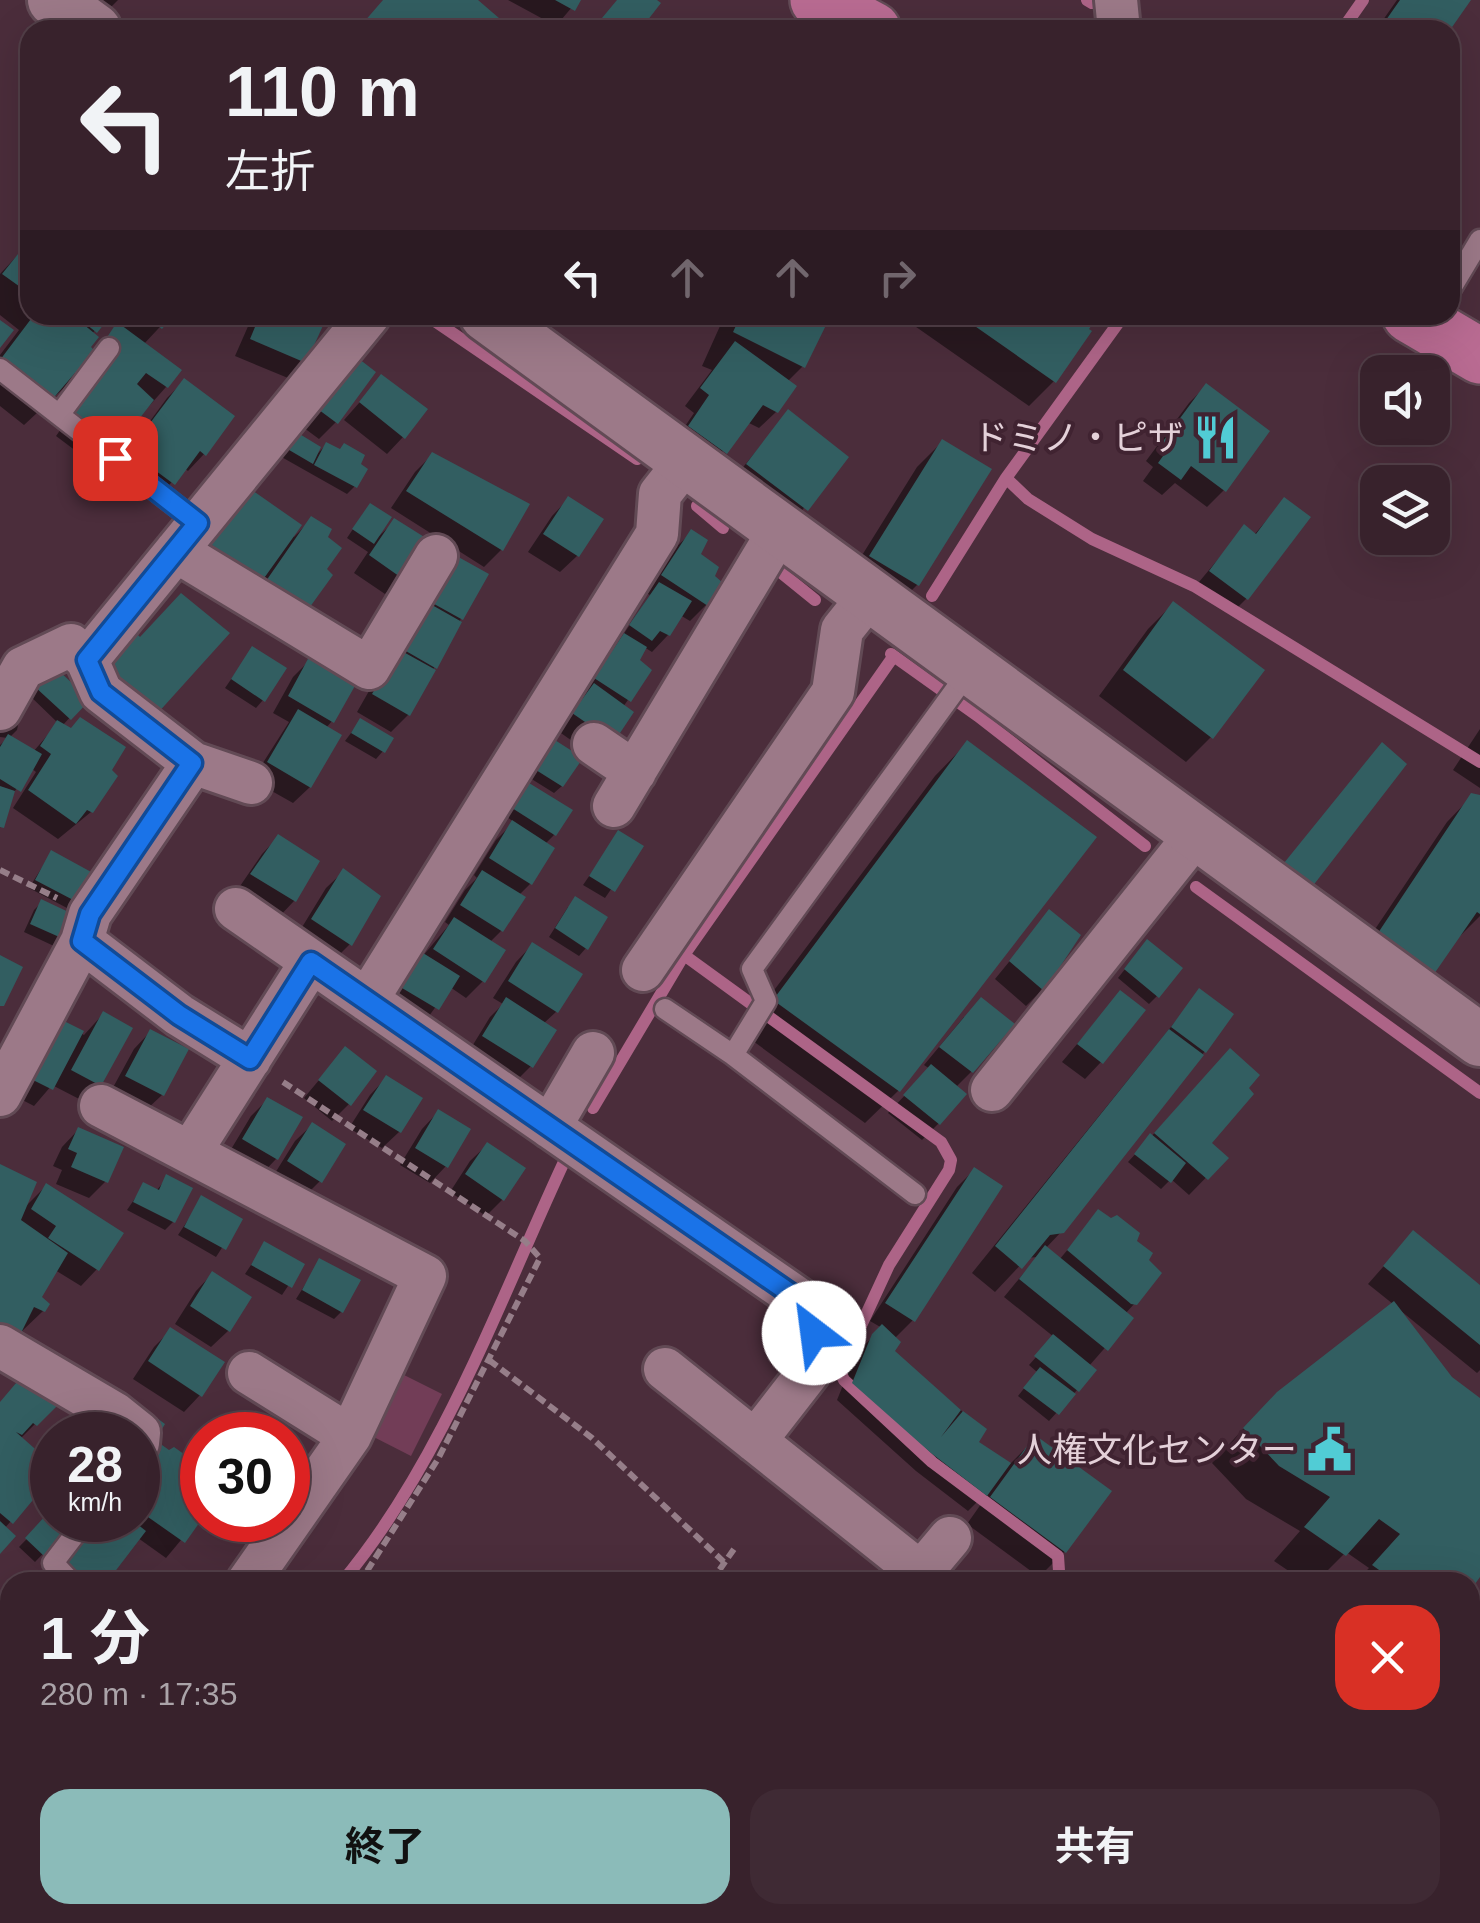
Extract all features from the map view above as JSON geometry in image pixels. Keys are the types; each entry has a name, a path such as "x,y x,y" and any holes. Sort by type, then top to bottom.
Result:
{"main road":[{"path":"818,0 855,20"},
{"path":"1447,325 1478,351"}],"street":[{"path":"54,0 81,20"},
{"path":"87,660 361,325"},
{"path":"500,325 870,595 965,676 1197,833 1480,1040"},
{"path":"367,1000 657,534 660,494 686,461"},
{"path":"594,744 625,789 680,658 780,529"},
{"path":"187,537 369,668 436,556"},
{"path":"643,970 685,871 834,692 842,630 870,595"},
{"path":"0,708 11,664 71,644 87,660 101,692 192,763 252,783"},
{"path":"0,1096 86,928 192,763"},
{"path":"992,1090 1197,833"},
{"path":"236,909 810,1307 818,1360 755,1441"},
{"path":"86,928 179,1015 250,1059"},
{"path":"191,1151 311,962"},
{"path":"550,1127 593,1053"},
{"path":"101,1106 426,1276 350,1436 255,1572"},
{"path":"0,1346 112,1412"},
{"path":"665,1369 910,1572"},
{"path":"249,1373 350,1436"},
{"path":"922,1572 950,1538"}],"lane":[{"path":"1460,269 1480,240"},
{"path":"59,415 109,348"},
{"path":"0,369 59,415 187,537"},
{"path":"732,1055 766,1001 752,969 965,676"},
{"path":"665,1009 915,1194"},
{"path":"62,1572 53,1563 69,1542"}],"path":[{"path":"0,870 86,928"},
{"path":"489,1360 592,1438 724,1563"},
{"path":"718,1572 734,1549"}],"shaded area":[{"path":"394,1370 442,1394 411,1456 362,1431"}],"building":[{"path":"383,0 478,0 501,20 366,20"},
{"path":"555,0 581,0 575,11"},
{"path":"617,0 661,3 648,20 600,20"},
{"path":"1400,0 1471,0 1457,20 1386,20"},
{"path":"20,252 20,287 2,274"},
{"path":"0,320 14,330 0,348"},
{"path":"26,325 84,325 99,337 91,347 98,354 50,402 0,360"},
{"path":"87,325 103,325 97,333"},
{"path":"115,325 121,325 182,370 168,388 146,373 137,384 154,400 114,451 71,418 120,349 106,339"},
{"path":"256,325 323,325 306,363 250,339"},
{"path":"736,325 826,325 805,368 733,332"},
{"path":"973,325 1092,325 1092,331 1056,383"},
{"path":"735,341 797,386 778,413 763,405 727,454 688,426 709,395 700,388"},
{"path":"350,352 376,372 338,424 311,404"},
{"path":"381,374 428,409 405,439 359,402"},
{"path":"184,378 235,416 206,456 200,451 175,485 129,451"},
{"name":"ドミノ・ピザ","path":"1206,383 1270,431 1226,492 1191,466 1181,480 1158,463 1168,449 1161,444"},
{"path":"788,409 849,457 808,511 746,464"},
{"path":"293,430 321,447 313,464 284,447"},
{"path":"942,439 992,469 919,586 869,556"},
{"path":"326,442 340,449 344,443 365,455 361,464 368,469 357,488 314,465"},
{"path":"432,452 530,504 503,551 406,491"},
{"path":"246,486 302,525 262,581 206,541"},
{"path":"568,496 604,519 579,557 543,534"},
{"path":"1284,497 1311,517 1248,600 1209,571 1244,524 1256,534"},
{"path":"370,503 392,517 374,544 352,529"},
{"path":"311,516 332,529 328,537 342,548 327,569 333,575 307,611 266,581"},
{"path":"394,518 429,540 403,579 369,555"},
{"path":"691,529 708,540 701,554 719,567 715,576 723,583 708,606 661,575"},
{"path":"453,554 489,574 463,620 427,600"},
{"path":"659,582 692,601 670,636 660,631 652,641 629,625"},
{"path":"181,593 230,633 156,715 103,670 136,633 140,637"},
{"path":"425,601 462,622 437,669 399,647"},
{"path":"1173,601 1265,670 1213,739 1123,670"},
{"path":"624,633 647,647 640,660 652,670 631,702 594,678"},
{"path":"252,646 287,668 265,702 231,679"},
{"path":"398,649 436,670 410,716 372,694"},
{"path":"309,657 356,684 334,723 288,696"},
{"path":"57,669 90,700 71,720 34,686"},
{"path":"594,683 634,712 614,742 572,713"},
{"path":"298,709 342,735 311,788 267,762"},
{"path":"80,717 126,747 112,770 118,776 93,813 87,810 76,824 28,790 51,754 40,746 57,720 71,728"},
{"path":"360,718 394,738 385,753 351,733"},
{"path":"8,734 42,754 21,792 0,779 0,747"},
{"path":"547,735 583,758 563,787 528,765"},
{"path":"967,740 1097,837 900,1092 773,1000"},
{"path":"1382,742 1407,764 1312,887 1285,869 1284,863"},
{"path":"529,783 573,810 556,836 512,808"},
{"path":"0,786 15,791 4,828 0,827"},
{"path":"1471,793 1480,795 1480,914 1477,912 1434,974 1378,933"},
{"path":"512,820 555,848 532,885 489,858"},
{"path":"618,830 644,846 615,892 589,876"},
{"path":"278,834 320,861 296,902 250,874"},
{"path":"51,850 93,873 77,902 35,880"},
{"path":"343,868 381,896 352,946 311,919"},
{"path":"482,870 526,897 503,932 460,905"},
{"path":"575,896 608,917 588,950 555,928"},
{"path":"41,899 77,916 66,940 30,924"},
{"path":"1049,909 1081,935 1044,991 1009,961"},
{"path":"454,917 506,950 485,983 433,949"},
{"path":"1147,939 1183,968 1159,998 1124,969"},
{"path":"532,942 583,974 558,1013 508,981"},
{"path":"423,953 460,976 439,1010 402,988"},
{"path":"0,955 23,967 4,1006 0,1006"},
{"path":"1199,988 1234,1014 1206,1053 1171,1027"},
{"path":"1120,990 1146,1010 1103,1064 1077,1044"},
{"path":"506,997 557,1030 533,1068 482,1036"},
{"path":"981,997 1015,1024 973,1073 939,1047"},
{"path":"103,1011 133,1028 101,1086 71,1070"},
{"path":"50,1014 84,1031 53,1090 19,1073"},
{"path":"150,1029 189,1049 164,1096 125,1076"},
{"path":"1169,1029 1204,1055 1064,1233 1050,1235 1022,1269 995,1246"},
{"path":"345,1046 377,1071 351,1106 318,1080"},
{"path":"1230,1048 1260,1075 1249,1088 1254,1094 1212,1143 1229,1158 1208,1180 1154,1133"},
{"path":"931,1064 967,1094 940,1125 903,1095"},
{"path":"386,1075 423,1098 401,1133 363,1110"},
{"path":"267,1097 303,1117 278,1160 242,1139"},
{"path":"438,1109 471,1129 448,1168 415,1148"},
{"path":"312,1122 346,1144 322,1183 287,1161"},
{"path":"78,1127 124,1147 108,1183 71,1167 77,1153 68,1149"},
{"path":"1150,1133 1186,1163 1171,1183 1134,1154"},
{"path":"487,1142 526,1168 504,1201 465,1174"},
{"path":"0,1164 37,1182 21,1220 68,1253 42,1297 50,1304 45,1312 34,1307 22,1331 37,1344 0,1327"},
{"path":"974,1167 1003,1186 915,1322 885,1303"},
{"path":"166,1174 193,1188 175,1223 133,1202 143,1182 159,1190"},
{"path":"46,1183 124,1233 99,1271 48,1238 56,1226 31,1209"},
{"path":"201,1195 243,1219 226,1250 184,1227"},
{"path":"1098,1209 1111,1218 1117,1215 1140,1233 1137,1241 1153,1253 1149,1260 1162,1273 1137,1305 1067,1250"},
{"path":"1413,1230 1480,1285 1480,1345 1383,1266"},
{"path":"264,1241 305,1264 292,1288 251,1265"},
{"path":"1045,1245 1134,1318 1108,1351 1019,1279"},
{"path":"319,1258 361,1280 343,1313 302,1290"},
{"path":"212,1271 252,1297 230,1332 190,1306"},
{"name":"人権文化センター","path":"1394,1301 1452,1377 1480,1398 1480,1572 1382,1572 1372,1565 1400,1534 1379,1519 1346,1556 1304,1527 1330,1497 1279,1466 1243,1428 1277,1392"},
{"path":"882,1324 901,1342 895,1351 961,1410 941,1437 963,1411 987,1429 979,1442 1011,1463 987,1496 852,1383 872,1334"},
{"path":"170,1327 225,1362 202,1397 148,1361"},
{"path":"1053,1334 1097,1370 1079,1392 1034,1356"},
{"path":"1040,1367 1076,1394 1059,1415 1023,1388"},
{"path":"22,1376 57,1406 51,1412 30,1412 30,1426 22,1435 16,1432 30,1444 30,1504 13,1524 0,1513 0,1402"},
{"path":"138,1404 149,1412 132,1412"},
{"path":"1035,1435 1112,1491 1066,1553 990,1497"},
{"path":"160,1444 180,1451 180,1539 160,1525"},
{"path":"0,1521 16,1536 0,1554"},
{"path":"30,1533 30,1542 57,1542 44,1556 25,1538"},
{"path":"77,1542 138,1542 115,1572 78,1572 63,1561"}],"waterway":[{"path":"1087,0 1092,3"},
{"path":"1349,20 1363,0"},
{"path":"441,325 637,459"},
{"path":"932,596 1006,478 1117,325"},
{"path":"1006,478 1028,499 1092,539 1194,586 1480,762"},
{"path":"697,506 723,528"},
{"path":"773,566 815,600"},
{"path":"891,654 978,716 1145,846"},
{"path":"593,1108 684,955 893,657"},
{"path":"1196,887 1480,1093"},
{"path":"684,955 941,1142 951,1160 949,1170 889,1265 840,1371 844,1380 932,1462 1058,1556 1058,1572"},
{"path":"350,1572 377,1536 439,1434 563,1164"}],"place":[{"name":"ドミノ・ピザ","path":"1216,437"},
{"name":"人権文化センター","path":"1330,1449"}],"route":[{"path":"115,458 198,523 87,660 101,692 192,763 90,914 82,941 179,1015 250,1059 311,962 810,1307 814,1333"}]}
